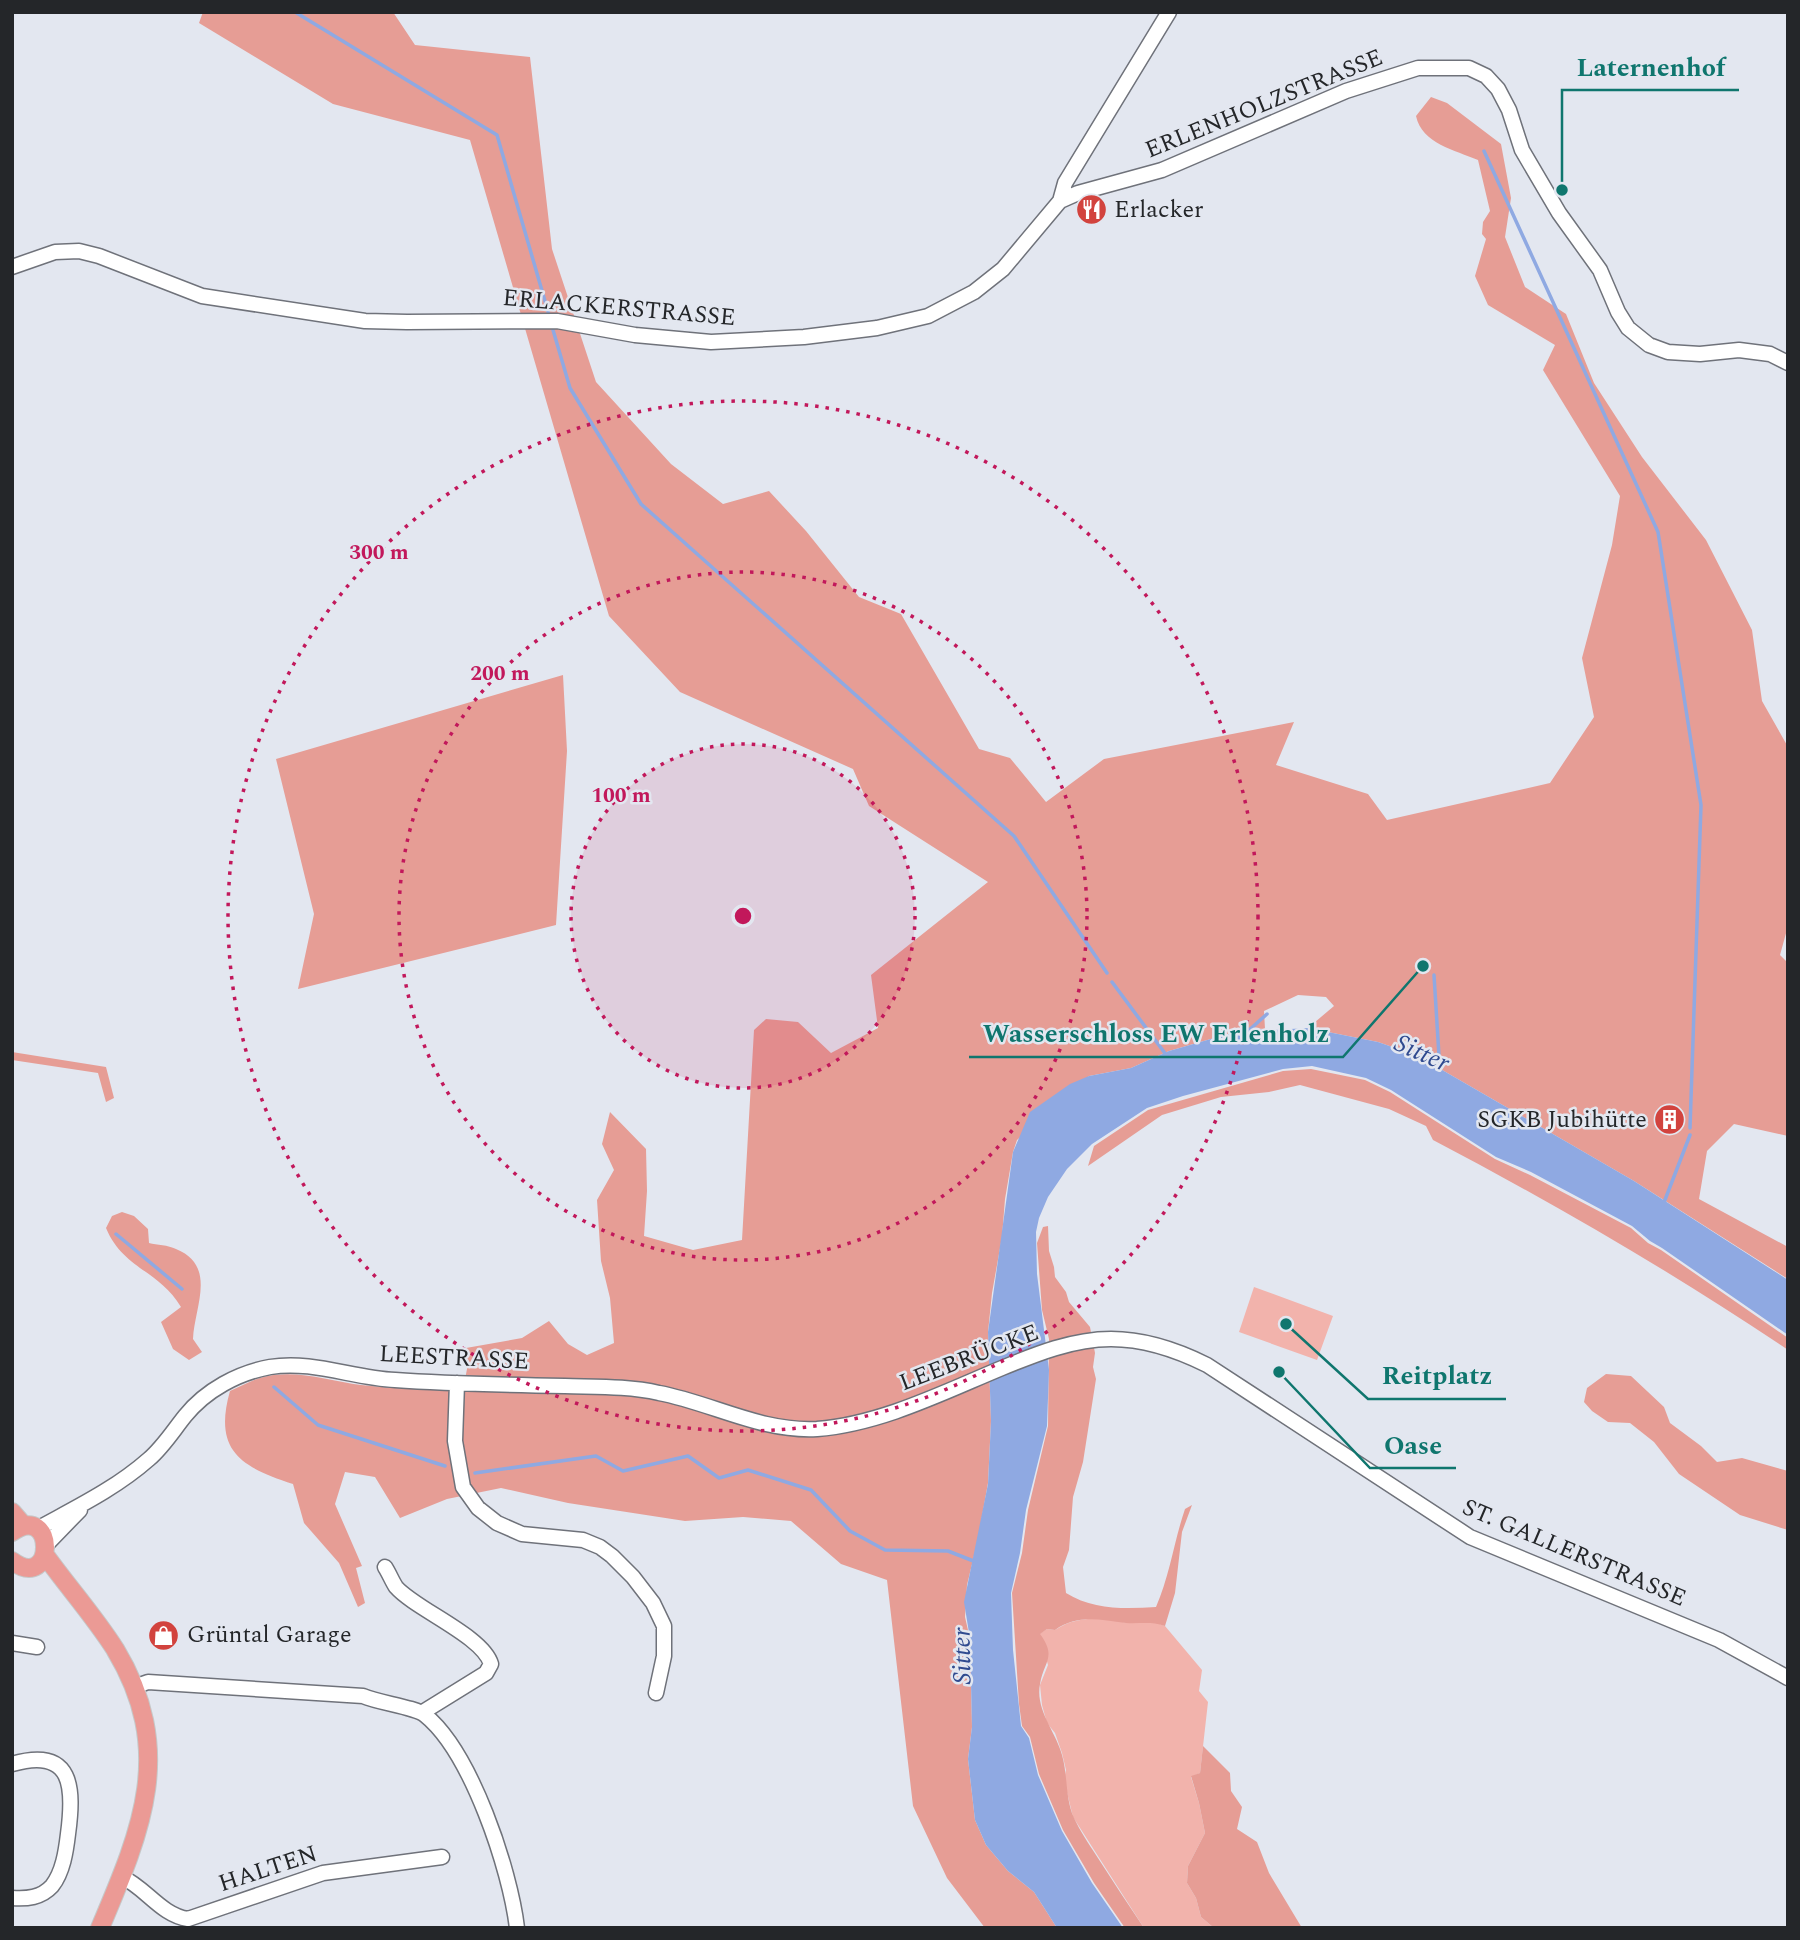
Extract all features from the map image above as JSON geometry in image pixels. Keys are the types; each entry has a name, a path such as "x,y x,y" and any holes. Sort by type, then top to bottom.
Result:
{"main road":[{"path":"17,1564 39,1563 30,1533"},
{"path":"30,1533 113,1647 134,1687 145,1726 148,1784 135,1842 100,1928"},
{"path":"17,1564 76,1597"}],"street":[{"path":"1060,201 1065,183 1169,12"},
{"name":"ERLENHOLZSTRASSE","path":"1060,201 1078,193 1162,170 1346,91 1418,68 1469,68 1486,76 1498,89 1509,110 1522,150 1559,214 1600,270 1628,328 1649,345 1668,352 1700,354 1740,350 1770,354 1788,363"},
{"name":"ERLACKERSTRASSE","path":"12,267 55,252 79,251 99,256 202,296 365,321 557,321 677,340 745,341 877,328 910,322 950,306 974,292 1003,269 1060,201"},
{"name":"ST. GALLERSTRASSE","path":"1088,1341 1112,1339 1143,1342 1193,1358 1247,1390 1470,1537 1719,1640 1788,1678"},
{"name":"LEEBRÜCKE","path":"867,1420 1035,1355 1088,1341"},
{"name":"LEESTRASSE","path":"30,1533 83,1506 149,1460 200,1401 226,1382 247,1373 291,1365 390,1380 638,1389 683,1399 757,1423 787,1428 824,1428 867,1420"},
{"path":"457,1383 454,1441 463,1487 478,1507 497,1523 522,1534 583,1539 600,1547 619,1563 653,1603 664,1626 664,1656 656,1693"},
{"path":"385,1567 396,1587 465,1635 489,1658 491,1664 486,1673 423,1713"},
{"path":"12,1643 37,1647"},
{"path":"134,1687 148,1682 363,1696 375,1702 423,1713 448,1739 466,1769 505,1865 517,1928"},
{"path":"12,1764 44,1760 53,1763 64,1771 72,1794 66,1852 53,1885 41,1895 12,1899"},
{"name":"HALTEN","path":"121,1877 131,1881 165,1910 177,1917 188,1919 323,1873 442,1857"}],"shaded area":[{"path":"203,12 393,12 415,45 530,57 552,249 596,382 671,464 723,504 769,491 806,531 859,597 901,614 979,749 1010,758 1046,802 1104,759 1294,722 1276,765 1368,794 1387,820 1550,783 1594,717 1582,658 1612,545 1620,496 1543,370 1555,345 1488,305 1475,276 1486,239 1482,234 1483,222 1490,211 1478,160 1432,140 1419,126 1416,116 1431,97 1447,103 1501,144 1511,198 1505,237 1525,287 1566,314 1594,383 1642,457 1706,540 1752,630 1762,701 1788,747 1788,926 1780,955 1788,963 1788,1136 1734,1124 1707,1151 1699,1199 1788,1247 1788,1279 1634,1181 1418,1056 1378,1042 1308,1028 1334,1006 1326,997 1298,995 1264,1011 1265,1029 1249,1028 1169,1051 1131,1068 1089,1076 1017,1140 1005,1199 988,1332 991,1421 988,1483 967,1585 965,1617 970,1639 972,1727 968,1759 975,1820 986,1845 1008,1871 1034,1892 1057,1928 985,1928 947,1878 913,1806 887,1580 841,1564 791,1521 743,1517 685,1521 568,1503 501,1488 447,1499 400,1518 375,1477 345,1472 335,1504 362,1566 356,1568 365,1603 358,1607 339,1563 304,1523 293,1484 246,1463 236,1454 229,1442 225,1428 230,1391 260,1378 285,1374 374,1386 463,1390 467,1369 466,1348 522,1338 549,1321 568,1344 587,1355 614,1343 610,1298 601,1261 597,1200 614,1170 602,1144 610,1112 646,1149 644,1236 693,1250 742,1240 754,1030 766,1019 798,1022 831,1053 878,1028 871,975 988,882 869,806 853,769 680,692 609,616 470,140 333,104 199,23"},
{"path":"563,675 567,751 556,925 298,989 314,914 276,759"},
{"path":"12,1052 106,1067 114,1098 106,1102 98,1073 12,1060"},
{"path":"1311,1069 1365,1080 1390,1092 1495,1159 1631,1228 1648,1243 1788,1338 1788,1350 1614,1240 1433,1140 1426,1126 1389,1109 1300,1085 1269,1092 1221,1097 1162,1115 1088,1166 1094,1146 1148,1110 1283,1071"},
{"path":"122,1212 134,1216 148,1229 149,1243 176,1249 189,1256 197,1266 201,1289 193,1339 202,1352 189,1360 173,1349 161,1322 181,1307 162,1285 122,1252 106,1228 112,1216"},
{"path":"1048,1226 1049,1251 1055,1277 1066,1292 1069,1302 1090,1327 1095,1353 1093,1367 1096,1379 1083,1462 1073,1497 1069,1550 1063,1567 1066,1593 1076,1599 1098,1605 1121,1608 1156,1607 1185,1509 1192,1505 1182,1532 1175,1593 1165,1626 1089,1619 1072,1622 1055,1630 1047,1629 1040,1634 1049,1654 1040,1684 1040,1703 1062,1755 1071,1810 1076,1823 1144,1928 1125,1928 1094,1883 1063,1830 1039,1774 1030,1737 1022,1726 1012,1593 1048,1426 1049,1339 1042,1310 1037,1243 1043,1227"},
{"path":"1254,1287 1333,1316 1317,1360 1239,1332"},
{"path":"1606,1374 1631,1376 1664,1407 1670,1423 1717,1462 1742,1458 1788,1471 1788,1530 1740,1515 1679,1474 1654,1442 1630,1423 1608,1422 1592,1411 1584,1402 1587,1388"},
{"path":"1101,1618 1128,1623 1152,1621 1165,1626 1202,1670 1199,1691 1208,1702 1200,1773 1191,1777 1205,1833 1188,1866 1187,1883 1196,1898 1201,1917 1214,1928 1144,1928 1073,1817 1064,1780 1066,1770 1062,1753 1055,1733 1047,1723 1042,1705 1040,1685 1048,1665 1039,1634 1047,1629 1055,1630 1077,1621"},
{"path":"1203,1746 1230,1773 1231,1791 1242,1807 1237,1829 1257,1842 1269,1873 1302,1928 1214,1928 1201,1917 1196,1898 1187,1883 1188,1866 1205,1833 1191,1776 1200,1773"}],"water":[{"path":"1249,1028 1308,1028 1378,1042 1418,1056 1634,1181 1788,1280 1788,1335 1632,1226 1531,1172 1496,1157 1391,1090 1366,1078 1312,1066 1283,1069 1147,1108 1092,1144 1067,1169 1048,1197 1036,1232 1037,1274 1049,1370 1047,1426 1026,1510 1011,1593 1013,1650 1021,1726 1029,1738 1038,1775 1062,1831 1092,1883 1123,1928 1057,1928 1034,1892 1008,1871 986,1845 975,1820 968,1759 972,1727 970,1639 964,1602 988,1484 991,1421 988,1332 1013,1152 1030,1112 1070,1084 1089,1076 1131,1068 1169,1051"}],"waterway":[{"path":"295,12 497,135 549,315"},
{"path":"1484,151 1658,532 1701,805 1690,1128"},
{"path":"553,330 570,388 641,504 1014,836 1107,973"},
{"name":"Sitter","path":"1434,975 1440,1072"},
{"path":"1112,982 1167,1056"},
{"path":"1248,1031 1267,1014"},
{"path":"1663,1205 1690,1135"},
{"path":"116,1234 182,1289"},
{"path":"274,1387 318,1425 445,1466"},
{"path":"475,1473 596,1456 623,1471 688,1456 719,1478 748,1470 811,1490 850,1531 885,1550 948,1551 976,1562"}],"place":[{"name":"Laternenhof","path":"1562,190"},
{"name":"Erlacker","path":"1091,210"},
{"name":"Wasserschloss EW Erlenholz","path":"1423,966"},
{"name":"SGKB Jubihütte","path":"1670,1120"},
{"name":"Reitplatz","path":"1286,1324"},
{"name":"Oase","path":"1279,1372"},
{"name":"Grüntal Garage","path":"164,1635"}]}
